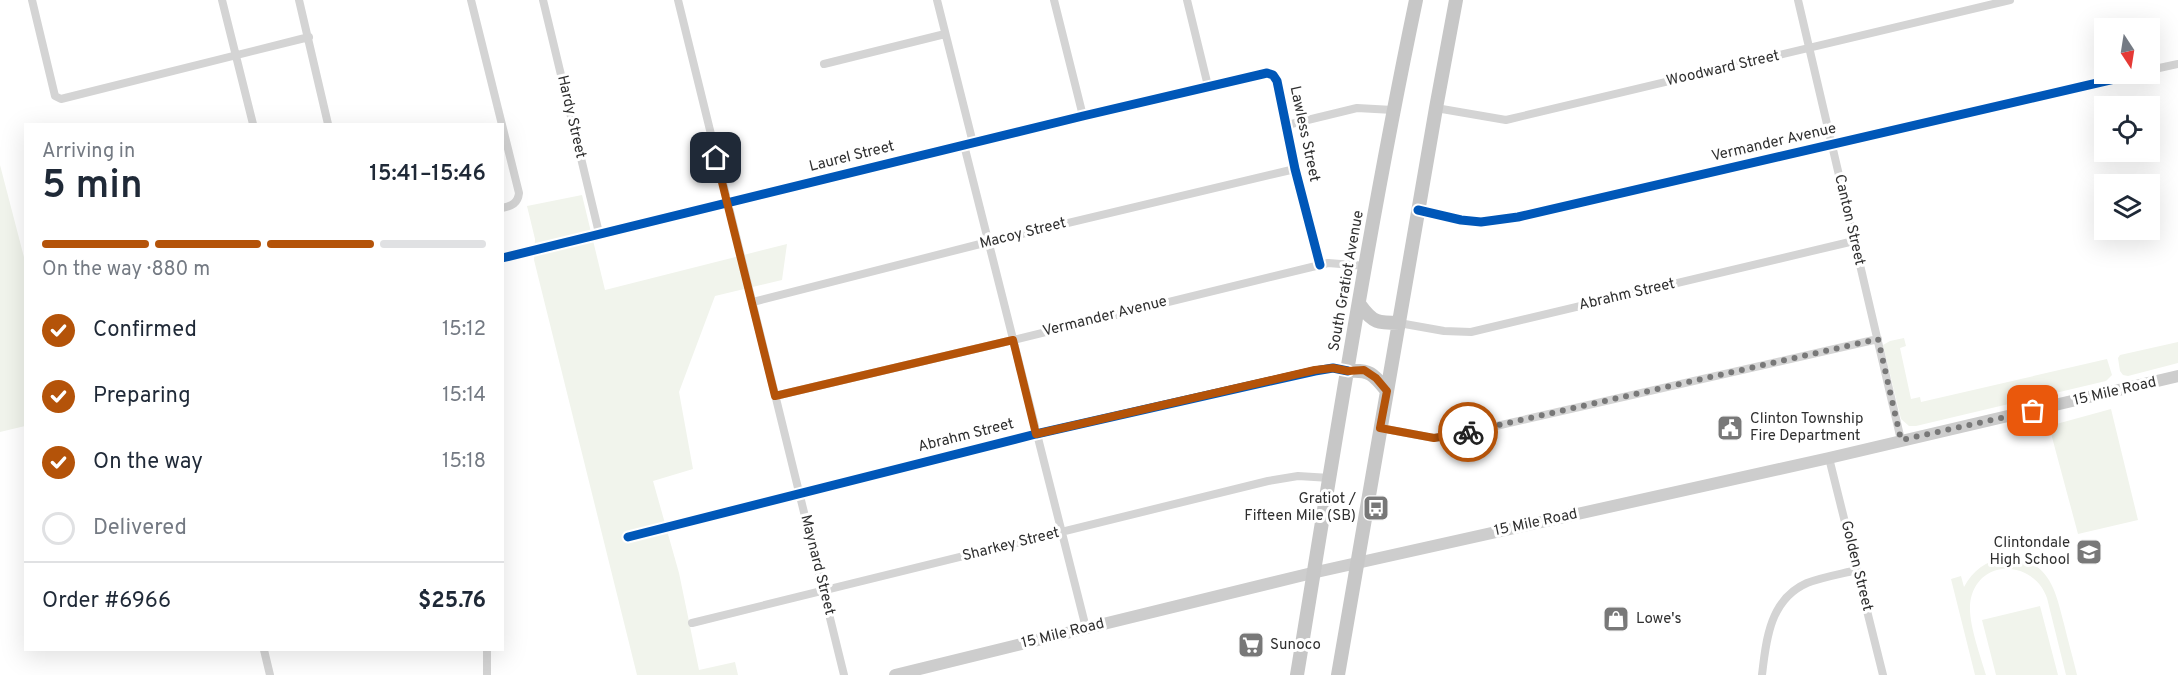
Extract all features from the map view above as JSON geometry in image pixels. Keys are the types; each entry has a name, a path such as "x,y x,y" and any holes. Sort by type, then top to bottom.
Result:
{"main road":[{"name":"South Gratiot Avenue","path":"1297,675 1312,573 1393,110 1416,0"},
{"path":"1338,675 1456,0"},
{"path":"1360,305 1374,321 1399,323"},
{"path":"1348,371 1364,370 1370,373 1387,391"},
{"name":"15 Mile Road","path":"895,675 1312,573 1829,458 2178,376"}],"street":[{"path":"32,0 55,96 61,99 309,37"},
{"path":"222,0 253,123"},
{"path":"299,0 328,123"},
{"path":"471,0 502,123"},
{"name":"Hardy Street","path":"543,0 599,233"},
{"name":"Maynard Street","path":"678,0 844,675"},
{"path":"937,0 988,242 1060,533 1086,628"},
{"path":"1054,0 1083,116"},
{"path":"1187,0 1208,86"},
{"name":"Canton Street","path":"1797,0 1901,440"},
{"name":"Woodward Street","path":"1436,108 1506,120 2010,0"},
{"path":"824,64 945,34"},
{"path":"2160,68 2178,64"},
{"name":"Lawless Street","path":"1208,86 1260,74 1273,75 1277,81 1295,169 1320,265"},
{"name":"Vermander Avenue","path":"1418,210 1461,220 1481,222 1506,219 2094,84"},
{"name":"Laurel Street","path":"504,257 1208,86"},
{"path":"1287,125 1357,108 1393,110"},
{"path":"504,133 519,193 514,205 504,208"},
{"name":"Macoy Street","path":"753,302 988,242 1295,169"},
{"name":"Abrahm Street","path":"1399,323 1444,331 1471,332 1854,241"},
{"name":"Vermander Avenue","path":"775,396 1328,263 1366,266"},
{"path":"1380,428 1434,438 1457,435 1878,339"},
{"name":"Abrahm Street","path":"628,537 1036,434 1315,370 1333,368 1348,371"},
{"name":"Golden Street","path":"1829,458 1883,675"},
{"name":"Sharkey Street","path":"692,623 1284,478 1330,477"},
{"path":"1762,675 1773,615 1782,603 1792,592 1806,584 1857,570"},
{"path":"264,651 270,675"},
{"path":"487,675 488,651"}],"shaded area":[{"path":"0,165 24,257 24,426 0,432"},
{"path":"582,195 605,290 787,244 782,280 715,296 679,392 693,469 653,481 679,573 699,670 735,662 738,675 637,675 534,260 535,239 527,206"},
{"path":"1904,338 1906,346 1900,348 1911,399 1920,397 1921,402 2107,359 2112,375 2106,381 1909,426 1901,419 1883,345"},
{"path":"2178,342 2178,363 2128,376 2123,375 2120,371 2118,358 2120,355"},
{"path":"2111,409 2138,520 2078,534 2049,426"},
{"path":"2004,558 2031,563 2048,578 2057,599 2077,675 2066,675 2047,598 2040,586 2020,571 2008,569 1996,570 1985,576 1977,585 1971,598 1970,616 1986,675 1975,675 1951,579 1961,576 1964,587 1981,567 1991,561"},
{"path":"2040,606 2058,675 1996,675 1982,620"}],"cycle path":[{"path":"504,258 1267,73 1273,75 1277,81 1295,169 1320,265"},
{"path":"1418,210 1481,222 1518,217 2094,84"},
{"path":"628,537 1036,434 1315,371 1333,368 1348,371"}],"way so far":[{"path":"1468,432 1878,339 1901,440 2033,411"}],"place":[{"name":"Clinton Township Fire Department","path":"1730,428"},
{"name":"Gratiot / Fifteen Mile (SB)","path":"1376,508"},
{"name":"Clintondale High School","path":"2089,552"},
{"name":"Lowe's","path":"1616,619"},
{"name":"Sunoco","path":"1251,645"}],"route":[{"path":"716,158 775,396 1013,340 1036,434 1315,370 1333,368 1348,371 1364,370 1376,378 1387,391 1380,428 1434,438 1468,432"}]}
